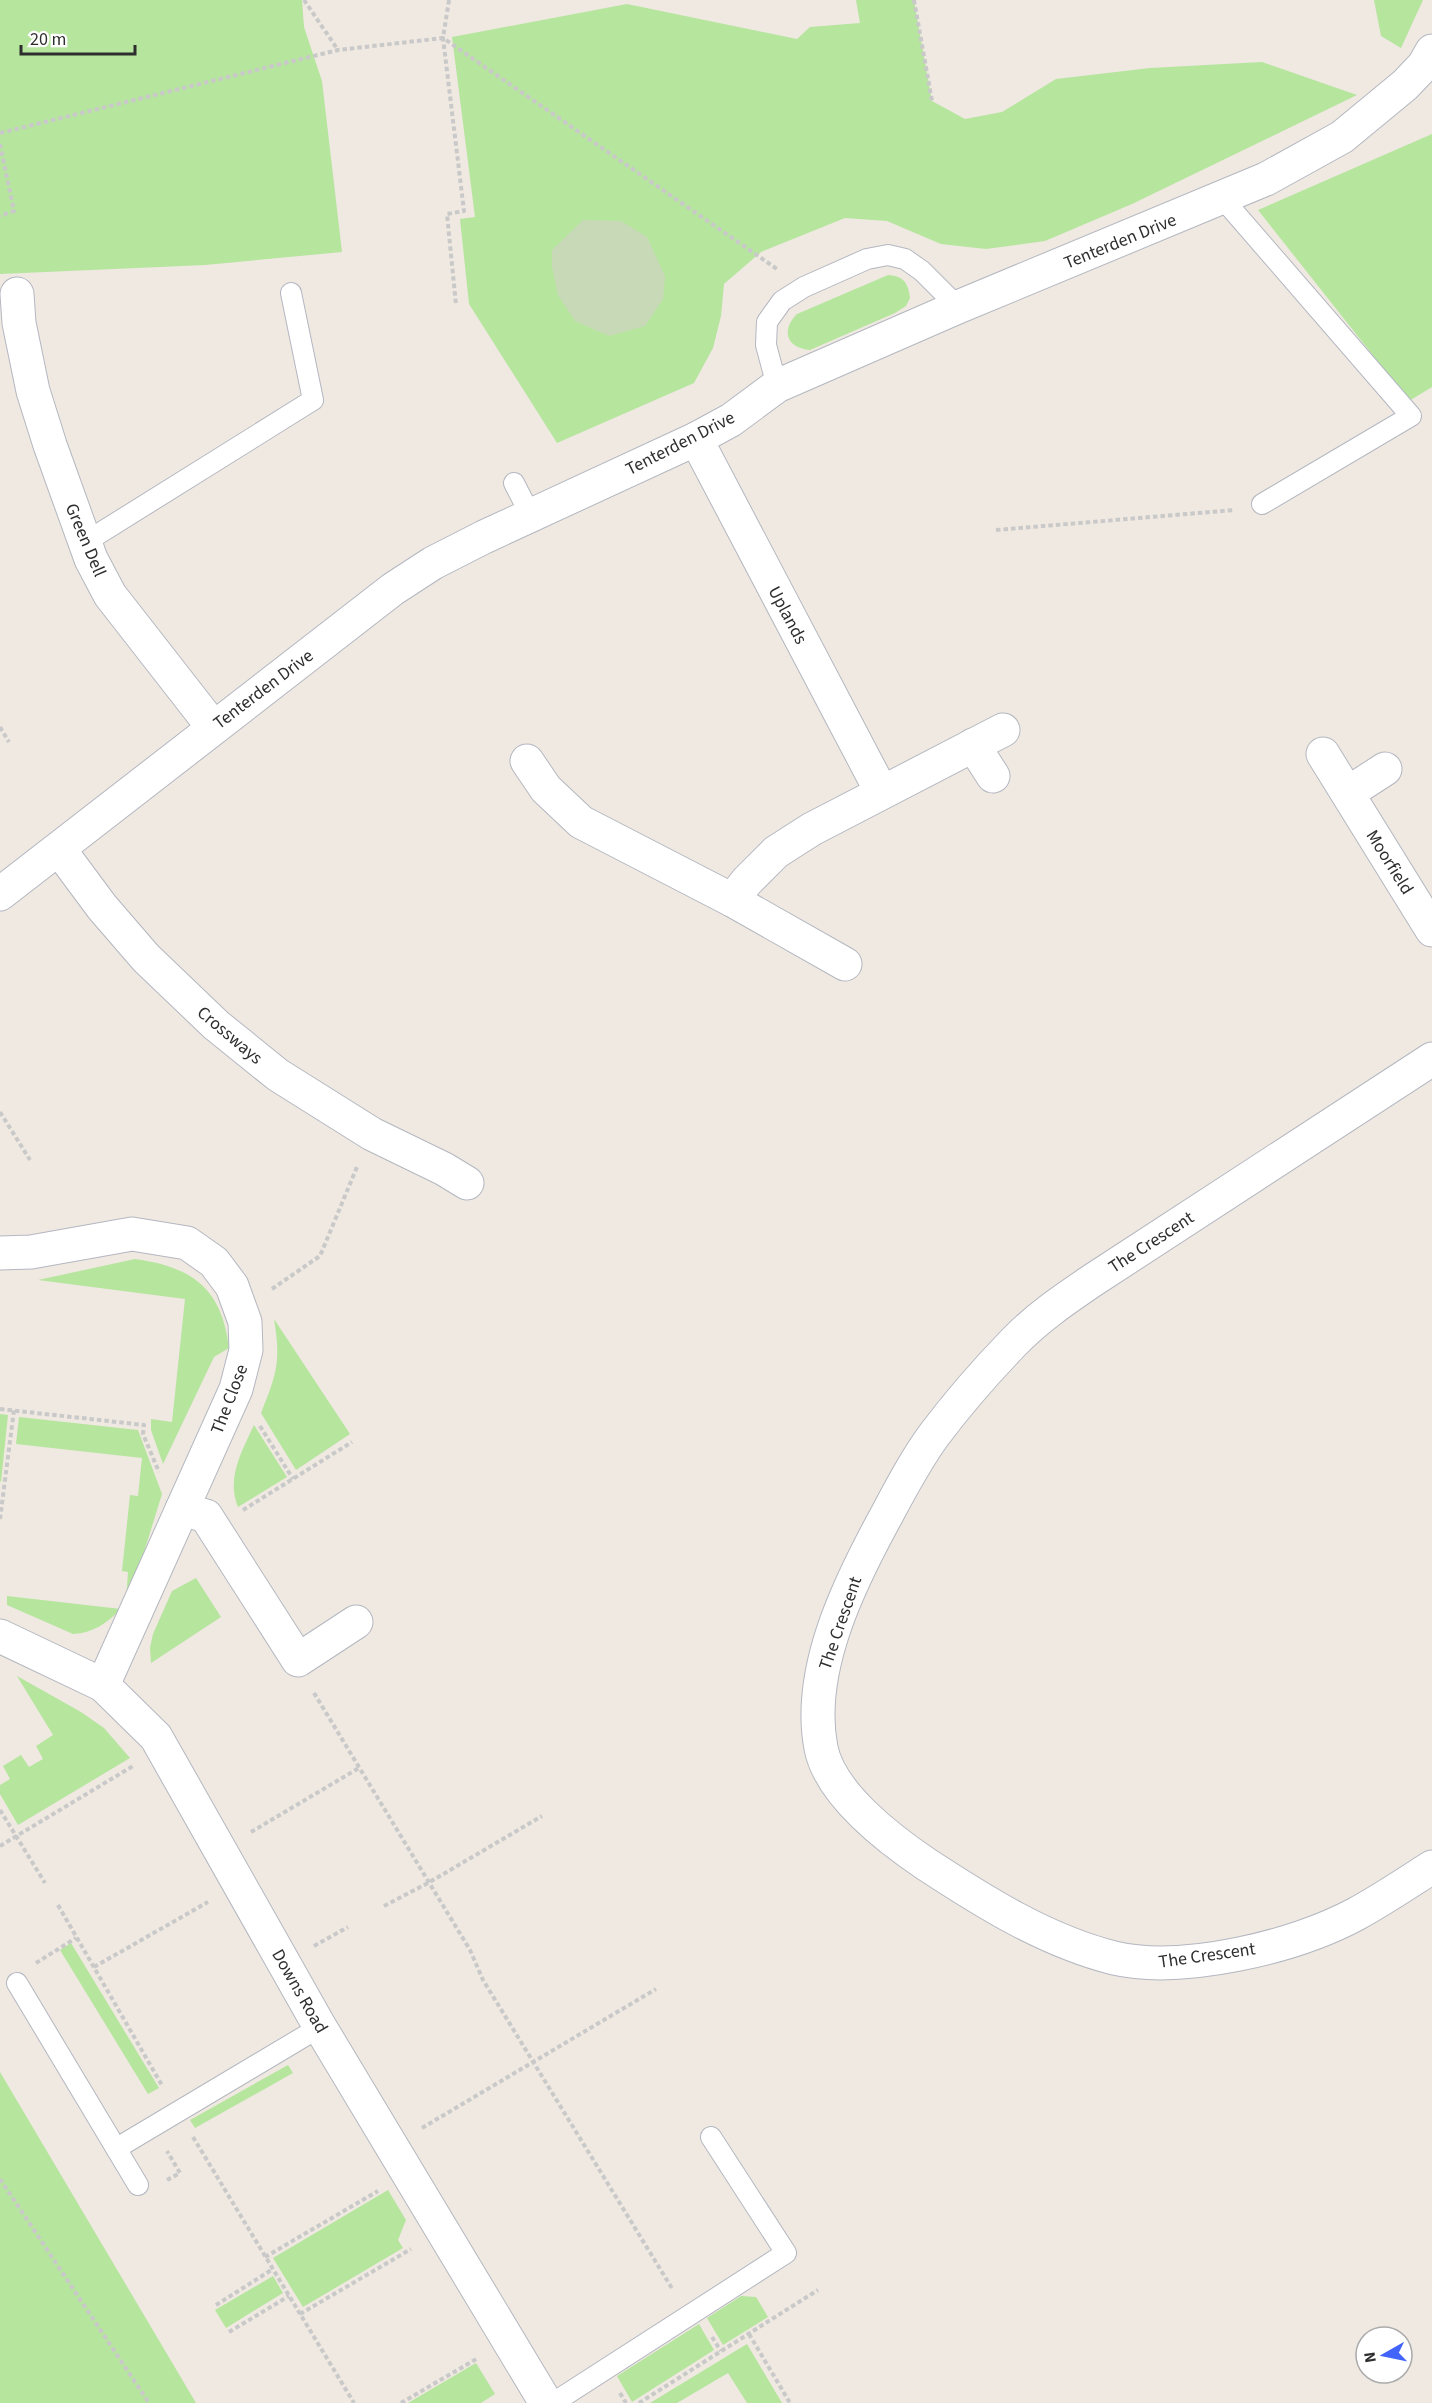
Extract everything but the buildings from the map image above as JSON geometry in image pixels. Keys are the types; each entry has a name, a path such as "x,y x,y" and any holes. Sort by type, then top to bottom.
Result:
{"street":[{"name":"Tenterden Drive","path":"0,894 393,589 433,563 530,514 696,439 731,420 777,386 1266,179 1342,137 1405,85 1424,65 1432,51"},
{"name":"Green Dell","path":"12,314 33,391 84,543 110,595 213,727"},
{"name":"Uplands","path":"696,439 881,791"},
{"path":"732,900 776,852 812,829 881,791 1003,730"},
{"path":"973,744 993,776"},
{"name":"Moorfield","path":"1323,754 1432,930"},
{"path":"527,761 555,782 581,822 732,900 845,964"},
{"path":"1348,793 1385,769"},
{"name":"Crossways","path":"59,849 102,907 146,958 216,1025 278,1075 448,1180"},
{"name":"The Crescent","path":"1432,1059 1093,1280 1048,1311 1015,1340 933,1436 861,1562 836,1621 820,1681 817,1710 821,1750 832,1776 852,1803 879,1827 918,1858 976,1896 1017,1919 1081,1948 1114,1958 1147,1964 1205,1959 1256,1950 1314,1933 1354,1915 1432,1867"},
{"name":"The Close","path":"0,1253 31,1252 132,1234 187,1244 214,1262 232,1286 245,1322 246,1350 236,1389 103,1685"},
{"path":"180,1513 206,1516 298,1660 356,1622"},
{"name":"Downs Road","path":"0,1636 103,1685 133,1712 163,1748 320,2027 546,2403"}],"lane":[{"path":"1222,199 1411,416 1262,504"},
{"path":"777,386 766,345 767,322 782,301 804,287 867,259 888,255 905,259 922,271 958,308"},
{"path":"84,543 313,400 291,293"},
{"path":"514,483 530,514"},
{"path":"17,1983 138,2185"},
{"path":"117,2148 320,2027"},
{"path":"553,2403 786,2253 711,2137"}],"path":[{"path":"304,0 338,50"},
{"path":"449,0 443,38 464,211 447,214 456,305"},
{"path":"914,0 932,101"},
{"path":"0,133 338,50 443,38 804,287"},
{"path":"0,144 14,211 0,216"},
{"path":"996,530 1256,508 1262,504"},
{"path":"0,727 9,742"},
{"path":"0,1112 30,1160"},
{"path":"240,1311 320,1256 372,1134"},
{"path":"236,1389 293,1479"},
{"path":"0,1408 144,1425 143,1434 180,1513"},
{"path":"0,1519 2,1487 14,1410"},
{"path":"214,1528 352,1442"},
{"path":"298,1660 317,1699 470,1950 483,1980 688,2316"},
{"path":"0,1846 163,1748"},
{"path":"221,1850 359,1768"},
{"path":"0,1810 45,1883"},
{"path":"384,1906 542,1816"},
{"path":"94,1967 240,1884"},
{"path":"58,1905 177,2111 354,2403"},
{"path":"17,1983 13,1976 76,1938"},
{"path":"265,2257 533,2062 656,1989"},
{"path":"0,2180 149,2403"},
{"path":"300,2314 444,2230"},
{"path":"216,2306 273,2269"},
{"path":"639,2403 818,2290"},
{"path":"229,2332 289,2296"},
{"path":"749,2334 790,2403"},
{"path":"401,2403 509,2339"}],"green space":[{"path":"0,0 302,0 304,27 322,81 342,252 205,265 0,274"},
{"path":"856,0 914,0 932,101 965,119 1002,112 1056,79 1150,68 1262,62 1357,95 1132,204 1045,241 986,249 941,244 887,221 845,218 761,252 724,284 721,316 713,348 694,383 557,443 469,304 460,219 475,217 452,37 627,4 797,39 810,27 860,23"},
{"path":"1374,0 1423,0 1401,48 1381,36"},
{"path":"1432,134 1432,387 1409,401 1258,210"},
{"path":"583,220 621,221 647,237 665,276 663,299 645,326 609,336 575,321 558,295 552,267 552,250"},
{"path":"888,275 898,277 906,284 910,298 906,306 810,350 802,349 791,342 788,337 789,326 797,314"},
{"path":"135,1259 173,1268 201,1284 220,1310 229,1348 214,1357 163,1464 151,1430 151,1419 172,1422 185,1299 38,1280"},
{"path":"274,1319 350,1434 296,1470 261,1413 276,1367 277,1346"},
{"path":"0,1414 8,1415 1,1482 0,1481"},
{"path":"19,1417 138,1430 162,1494 126,1601 128,1572 122,1571 130,1495 138,1496 142,1458 16,1444"},
{"path":"254,1425 287,1477 238,1507 234,1486 235,1475 240,1455"},
{"path":"196,1578 221,1617 151,1663 150,1648 153,1634 172,1591"},
{"path":"7,1596 121,1609 99,1626 87,1632 73,1634 7,1605"},
{"path":"17,1676 81,1712 104,1728 130,1758 18,1825 0,1794 0,1785 10,1779 3,1766 21,1755 29,1767 43,1759 36,1746 53,1735"},
{"path":"71,1943 159,2088 148,2094 60,1950"},
{"path":"288,2065 293,2073 195,2128 190,2120"},
{"path":"0,2072 196,2403 0,2403"},
{"path":"388,2190 406,2220 398,2240 403,2248 303,2307 273,2258"},
{"path":"273,2276 283,2293 226,2328 215,2310"},
{"path":"741,2296 756,2297 768,2317 723,2345 707,2318"},
{"path":"699,2324 714,2350 632,2402 617,2376"},
{"path":"747,2344 782,2403 747,2403 728,2373 677,2403 650,2403"},
{"path":"476,2363 495,2394 481,2403 408,2403"}]}
